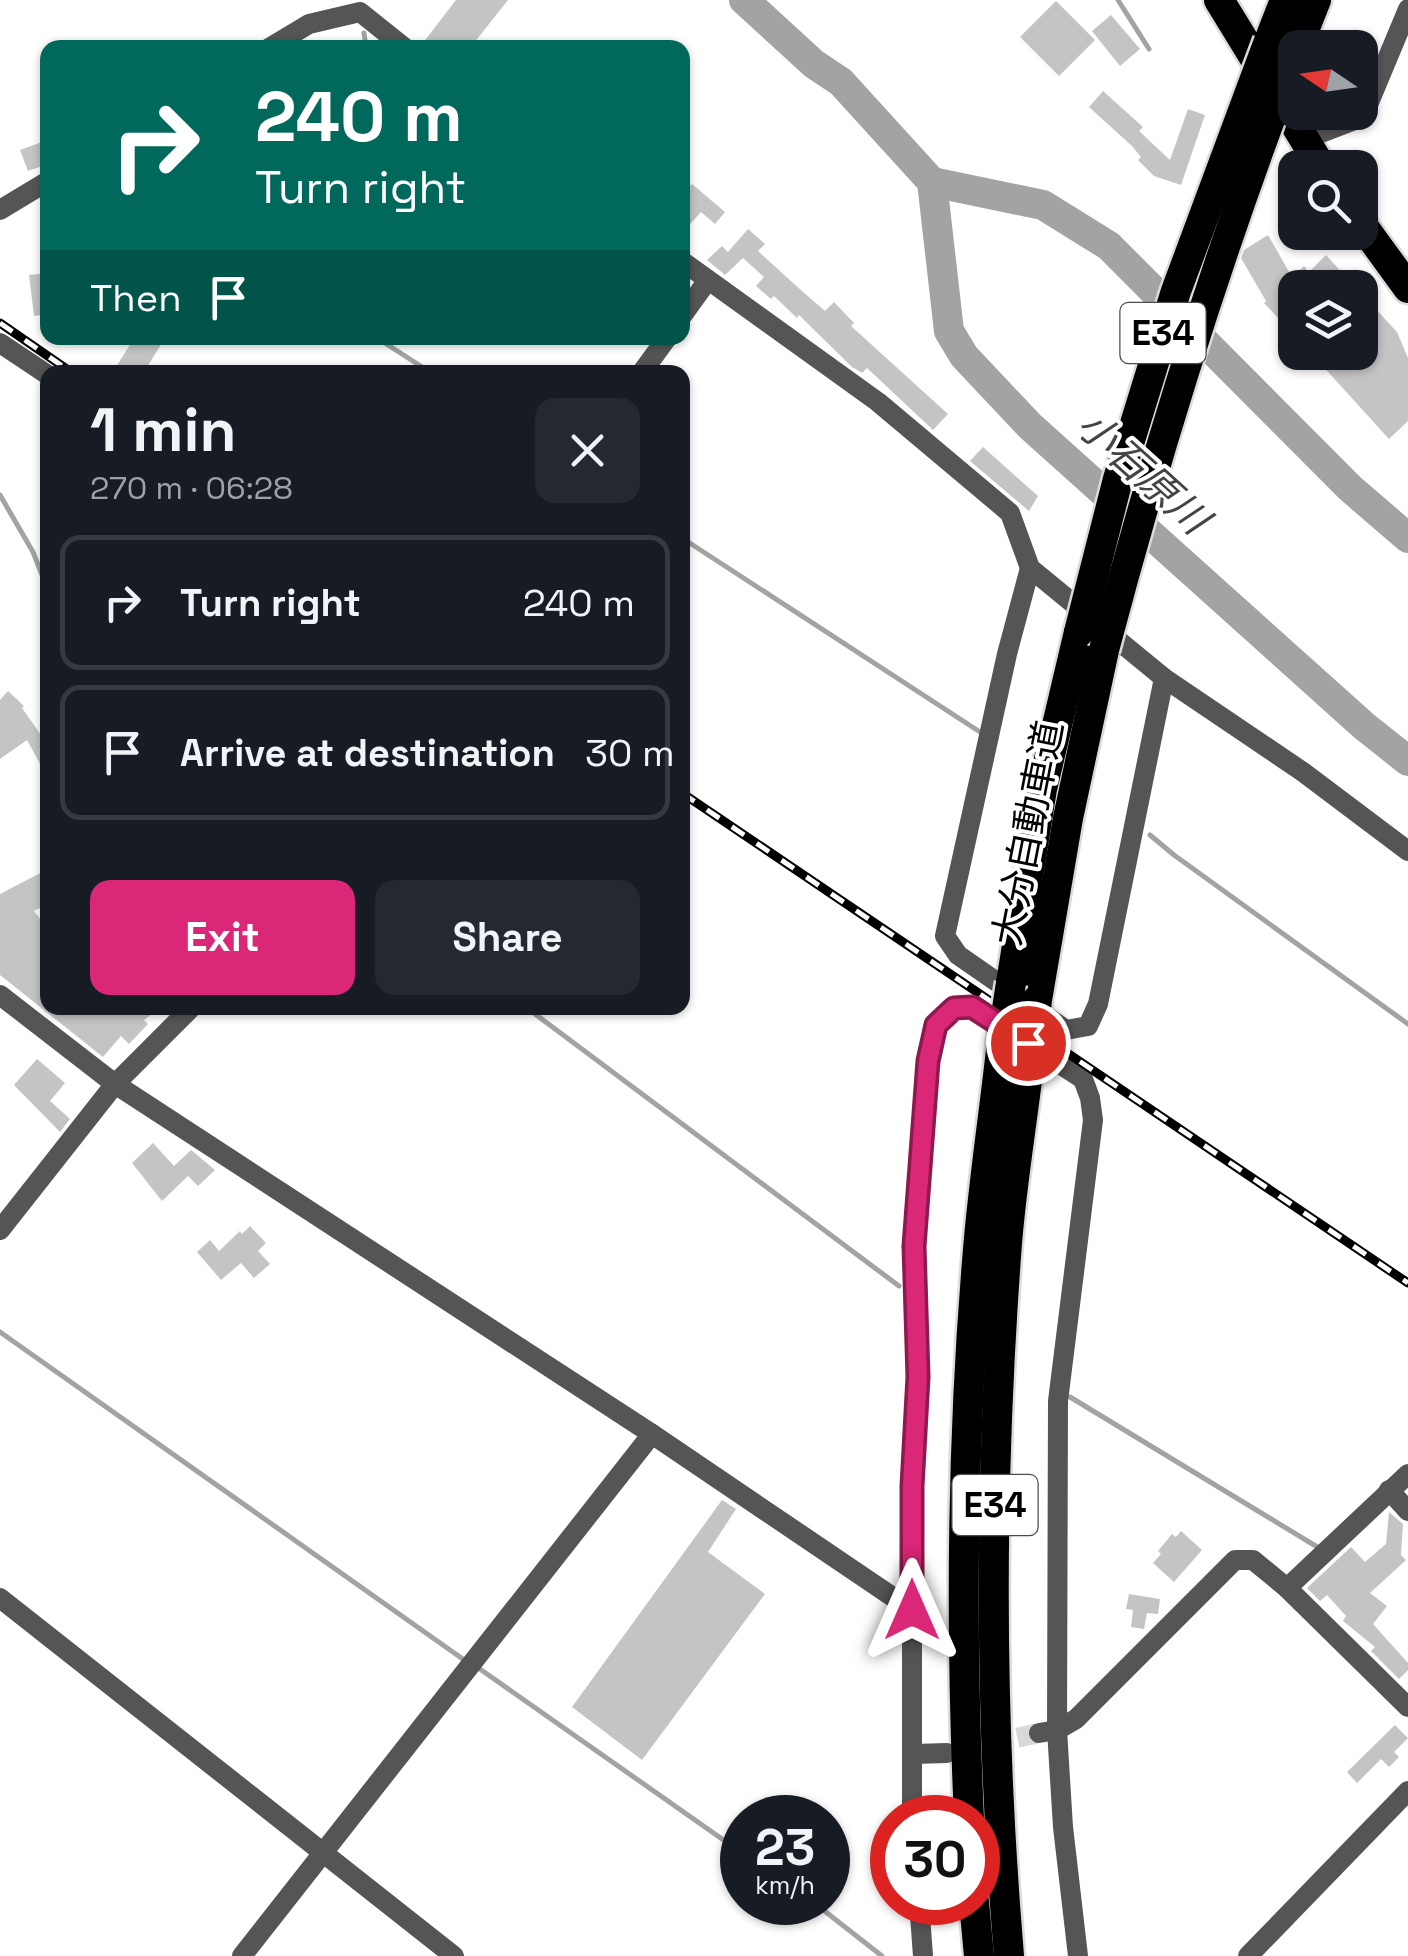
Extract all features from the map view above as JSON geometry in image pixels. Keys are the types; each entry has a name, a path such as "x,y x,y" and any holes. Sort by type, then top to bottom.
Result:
{"highway":[{"path":"1219,0 1310,150"},
{"name":"大分自動車道","path":"1285,0 1287,30"},
{"name":"大分自動車道","path":"1300,30 1316,0"},
{"name":"大分自動車道","path":"968,1795 963,1656 968,1397 979,1238 1002,1040 1042,789 1118,479 1176,291 1278,73"},
{"name":"大分自動車道","path":"1009,1956 996,1763 993,1550 1008,1241 1030,1055 1068,818 1104,650 1147,488 1203,303 1278,82"},
{"path":"1378,247 1408,288"},
{"path":"976,1925 978,1956"}],"street":[{"path":"282,40 308,24 364,6 396,40"},
{"path":"1303,140 1355,120 1368,106 1408,9"},
{"path":"0,210 40,186"},
{"path":"690,267 878,402 1010,513 1030,568 1164,678 1304,772 1408,852"},
{"path":"690,305 708,280"},
{"path":"1,346 40,370"},
{"path":"1030,568 1007,654 945,936 958,955 1066,1030 1088,1026 1098,1004 1164,678"},
{"path":"0,994 114,1084 652,1434 912,1610"},
{"path":"913,1795 912,1486 918,1377 914,1246 928,1061 936,1025 954,1008 972,1007 1082,1079 1093,1120 1058,1401 1048,1732 1078,1956"},
{"path":"0,1230 114,1084 183,1015"},
{"path":"242,1956 652,1434"},
{"path":"1287,1588 1408,1474"},
{"path":"1389,1490 1408,1511"},
{"path":"1048,1732 1076,1719 1236,1560 1253,1560 1287,1588 1408,1708"},
{"path":"0,1598 454,1956"},
{"path":"914,1754 947,1753"},
{"path":"1248,1956 1408,1791"},
{"path":"921,1925 923,1956"}],"building":[{"path":"456,0 508,0 476,40 425,40"},
{"path":"1056,1 1095,40 1059,76 1020,37"},
{"path":"1111,15 1140,49 1120,66 1092,31"},
{"path":"1103,91 1143,127 1139,131 1170,160 1188,109 1205,115 1181,185 1154,176 1138,160 1141,157 1132,146 1089,107"},
{"path":"40,143 40,167 28,171 20,150"},
{"path":"692,184 725,212 715,224 701,212 690,224"},
{"path":"748,229 765,244 758,251 825,311 834,302 854,323 851,326 948,414 933,430 867,368 862,373 852,367 799,315 797,318 774,296 771,299 756,286 764,277 743,258 725,275 707,260 722,246 728,252"},
{"path":"1268,235 1288,270 1278,270 1278,318 1264,303 1241,258 1244,250"},
{"path":"1326,255 1340,270 1311,270"},
{"path":"40,274 40,315 34,316 29,275"},
{"path":"1378,311 1397,332 1408,358 1408,421 1389,439 1326,370 1378,370"},
{"path":"130,345 161,345 148,365 117,365"},
{"path":"983,447 1038,496 1029,511 970,461"},
{"path":"8,691 24,706 40,734 40,764 27,740 0,759 0,700"},
{"path":"40,873 40,908 34,911 40,919 40,1007 0,975 0,894"},
{"path":"50,1015 151,1015 144,1020 148,1024 129,1044 121,1036 103,1057"},
{"path":"37,1059 65,1083 50,1101 70,1119 60,1132 14,1085"},
{"path":"153,1143 174,1166 191,1150 215,1170 198,1186 188,1176 162,1201 132,1163"},
{"path":"250,1226 266,1243 258,1251 270,1264 254,1278 241,1263 221,1280 197,1252 210,1240 219,1251"},
{"path":"722,1500 736,1509 708,1552 765,1594 642,1760 572,1707"},
{"path":"1389,1512 1403,1524 1401,1555 1406,1560 1370,1593 1387,1606 1373,1624 1408,1663 1408,1670 1399,1679 1371,1651 1375,1647 1343,1621 1346,1616 1327,1595 1320,1601 1307,1588 1351,1547 1365,1562 1386,1544"},
{"path":"1181,1531 1202,1550 1174,1582 1153,1563 1172,1534 1176,1537"},
{"path":"1129,1594 1160,1599 1158,1614 1147,1613 1144,1629 1131,1627 1133,1610 1126,1609"},
{"path":"1395,1725 1408,1738 1394,1752 1399,1757 1389,1767 1381,1759 1357,1783 1347,1772"}],"waterway":[{"name":"小石原川","path":"744,0 814,64 841,82 932,182 949,331 964,356 1030,426 1408,761"},
{"path":"1118,0 1149,49"},
{"path":"364,33 365,40"},
{"name":"小石原川","path":"932,182 1043,205 1109,246 1350,488 1408,538"},
{"path":"388,345 419,365"},
{"path":"0,495 40,570"},
{"path":"690,543 980,732"},
{"path":"1150,835 1408,1024"},
{"path":"536,1015 899,1286"},
{"path":"0,1332 467,1662"},
{"path":"1070,1397 1319,1548"},
{"path":"477,1667 720,1838"},
{"path":"842,1925 882,1956"}],"tunnel":[{"path":"988,1744 1039,1733"}],"railway":[{"path":"0,323 61,365"},
{"path":"690,798 1408,1283"}],"route":[{"path":"912,1610 912,1486 918,1377 914,1246 928,1061 936,1025 954,1008 972,1007 1028,1043"}]}
